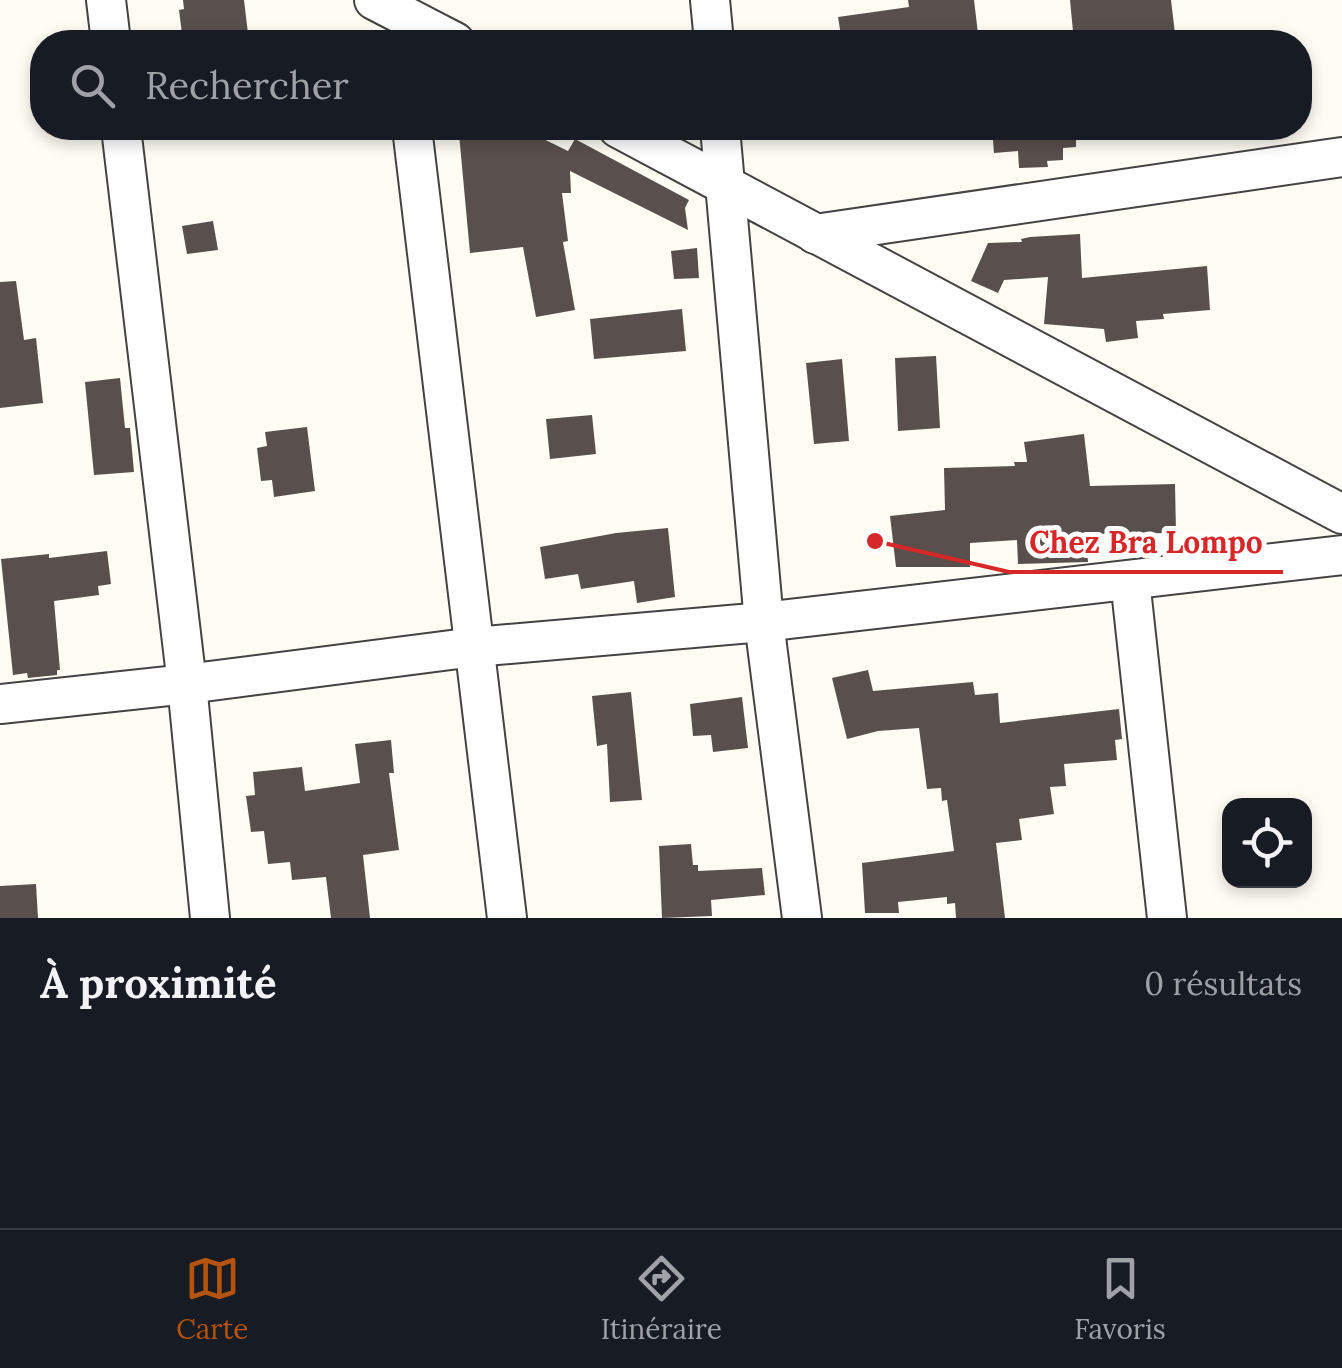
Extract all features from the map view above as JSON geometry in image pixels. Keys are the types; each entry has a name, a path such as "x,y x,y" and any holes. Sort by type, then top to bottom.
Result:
{"street":[{"path":"106,0 110,30"},
{"path":"710,0 713,30"},
{"path":"392,14 429,30"},
{"path":"123,140 187,684 210,918"},
{"path":"413,140 507,918"},
{"path":"641,140 1342,514"},
{"path":"721,140 764,622 802,918"},
{"path":"815,234 1342,157"},
{"path":"0,704 474,646 764,622 1342,555"},
{"path":"1130,580 1168,918"}],"building":[{"path":"183,0 244,0 248,30 182,30 179,10 184,9"},
{"path":"908,0 974,0 978,30 840,30 838,17 909,7"},
{"path":"1070,0 1171,0 1175,30 1073,30"},
{"path":"460,140 546,140 568,151 577,140 689,200 685,208 688,230 570,171 571,193 562,193 568,241 563,242 575,310 536,317 523,247 470,253"},
{"path":"993,140 1076,140 1076,147 1063,148 1063,160 1047,161 1048,167 1019,168 1018,151 994,153"},
{"path":"213,221 218,250 187,254 182,226"},
{"path":"1080,234 1082,278 1207,266 1210,310 1136,321 1138,338 1106,342 1104,329 1044,324 1048,277 1004,280 998,293 971,281 988,243"},
{"path":"697,248 699,278 674,279 671,251"},
{"path":"16,281 24,340 36,338 43,403 0,408 0,282"},
{"path":"682,309 686,351 594,359 590,319"},
{"path":"936,356 940,428 898,431 895,358"},
{"path":"842,359 849,441 814,444 806,363"},
{"path":"120,378 134,472 94,475 85,382"},
{"path":"592,415 596,454 550,459 546,419"},
{"path":"307,427 315,491 274,497 272,480 261,481 257,448 267,446 265,432"},
{"path":"1084,434 1090,486 1175,484 1176,533 1086,534 1088,562 1018,564 1017,540 970,543 970,567 896,567 890,516 945,510 944,468 1015,466 1014,462 1027,462 1024,442"},
{"path":"668,528 675,597 637,603 634,581 581,589 578,574 545,579 540,547"},
{"path":"107,551 111,584 98,586 99,595 54,601 60,670 57,675 13,675 1,559"},
{"path":"868,670 873,691 973,682 975,695 998,693 1000,723 1119,709 1122,739 1115,740 1117,760 1064,764 1066,786 1050,787 1054,814 1019,819 1022,840 996,843 1005,918 956,918 955,903 947,904 947,897 898,902 899,913 865,913 862,863 954,851 947,800 942,801 941,788 927,789 919,728 878,731 847,739 832,678"},
{"path":"631,692 642,800 610,802 607,744 597,746 592,696"},
{"path":"742,697 748,748 713,752 711,735 693,736 690,704"},
{"path":"391,740 394,773 389,773 399,850 363,855 370,918 331,918 326,877 292,880 290,862 268,864 264,831 251,832 246,796 255,795 253,772 302,767 305,791 360,783 355,744"},
{"path":"691,844 693,865 698,865 698,871 762,868 765,895 711,900 712,916 662,918 659,846"},
{"path":"36,884 38,918 0,918 0,886"}],"place":[{"name":"Chez Bra Lompo","path":"875,541"}]}
